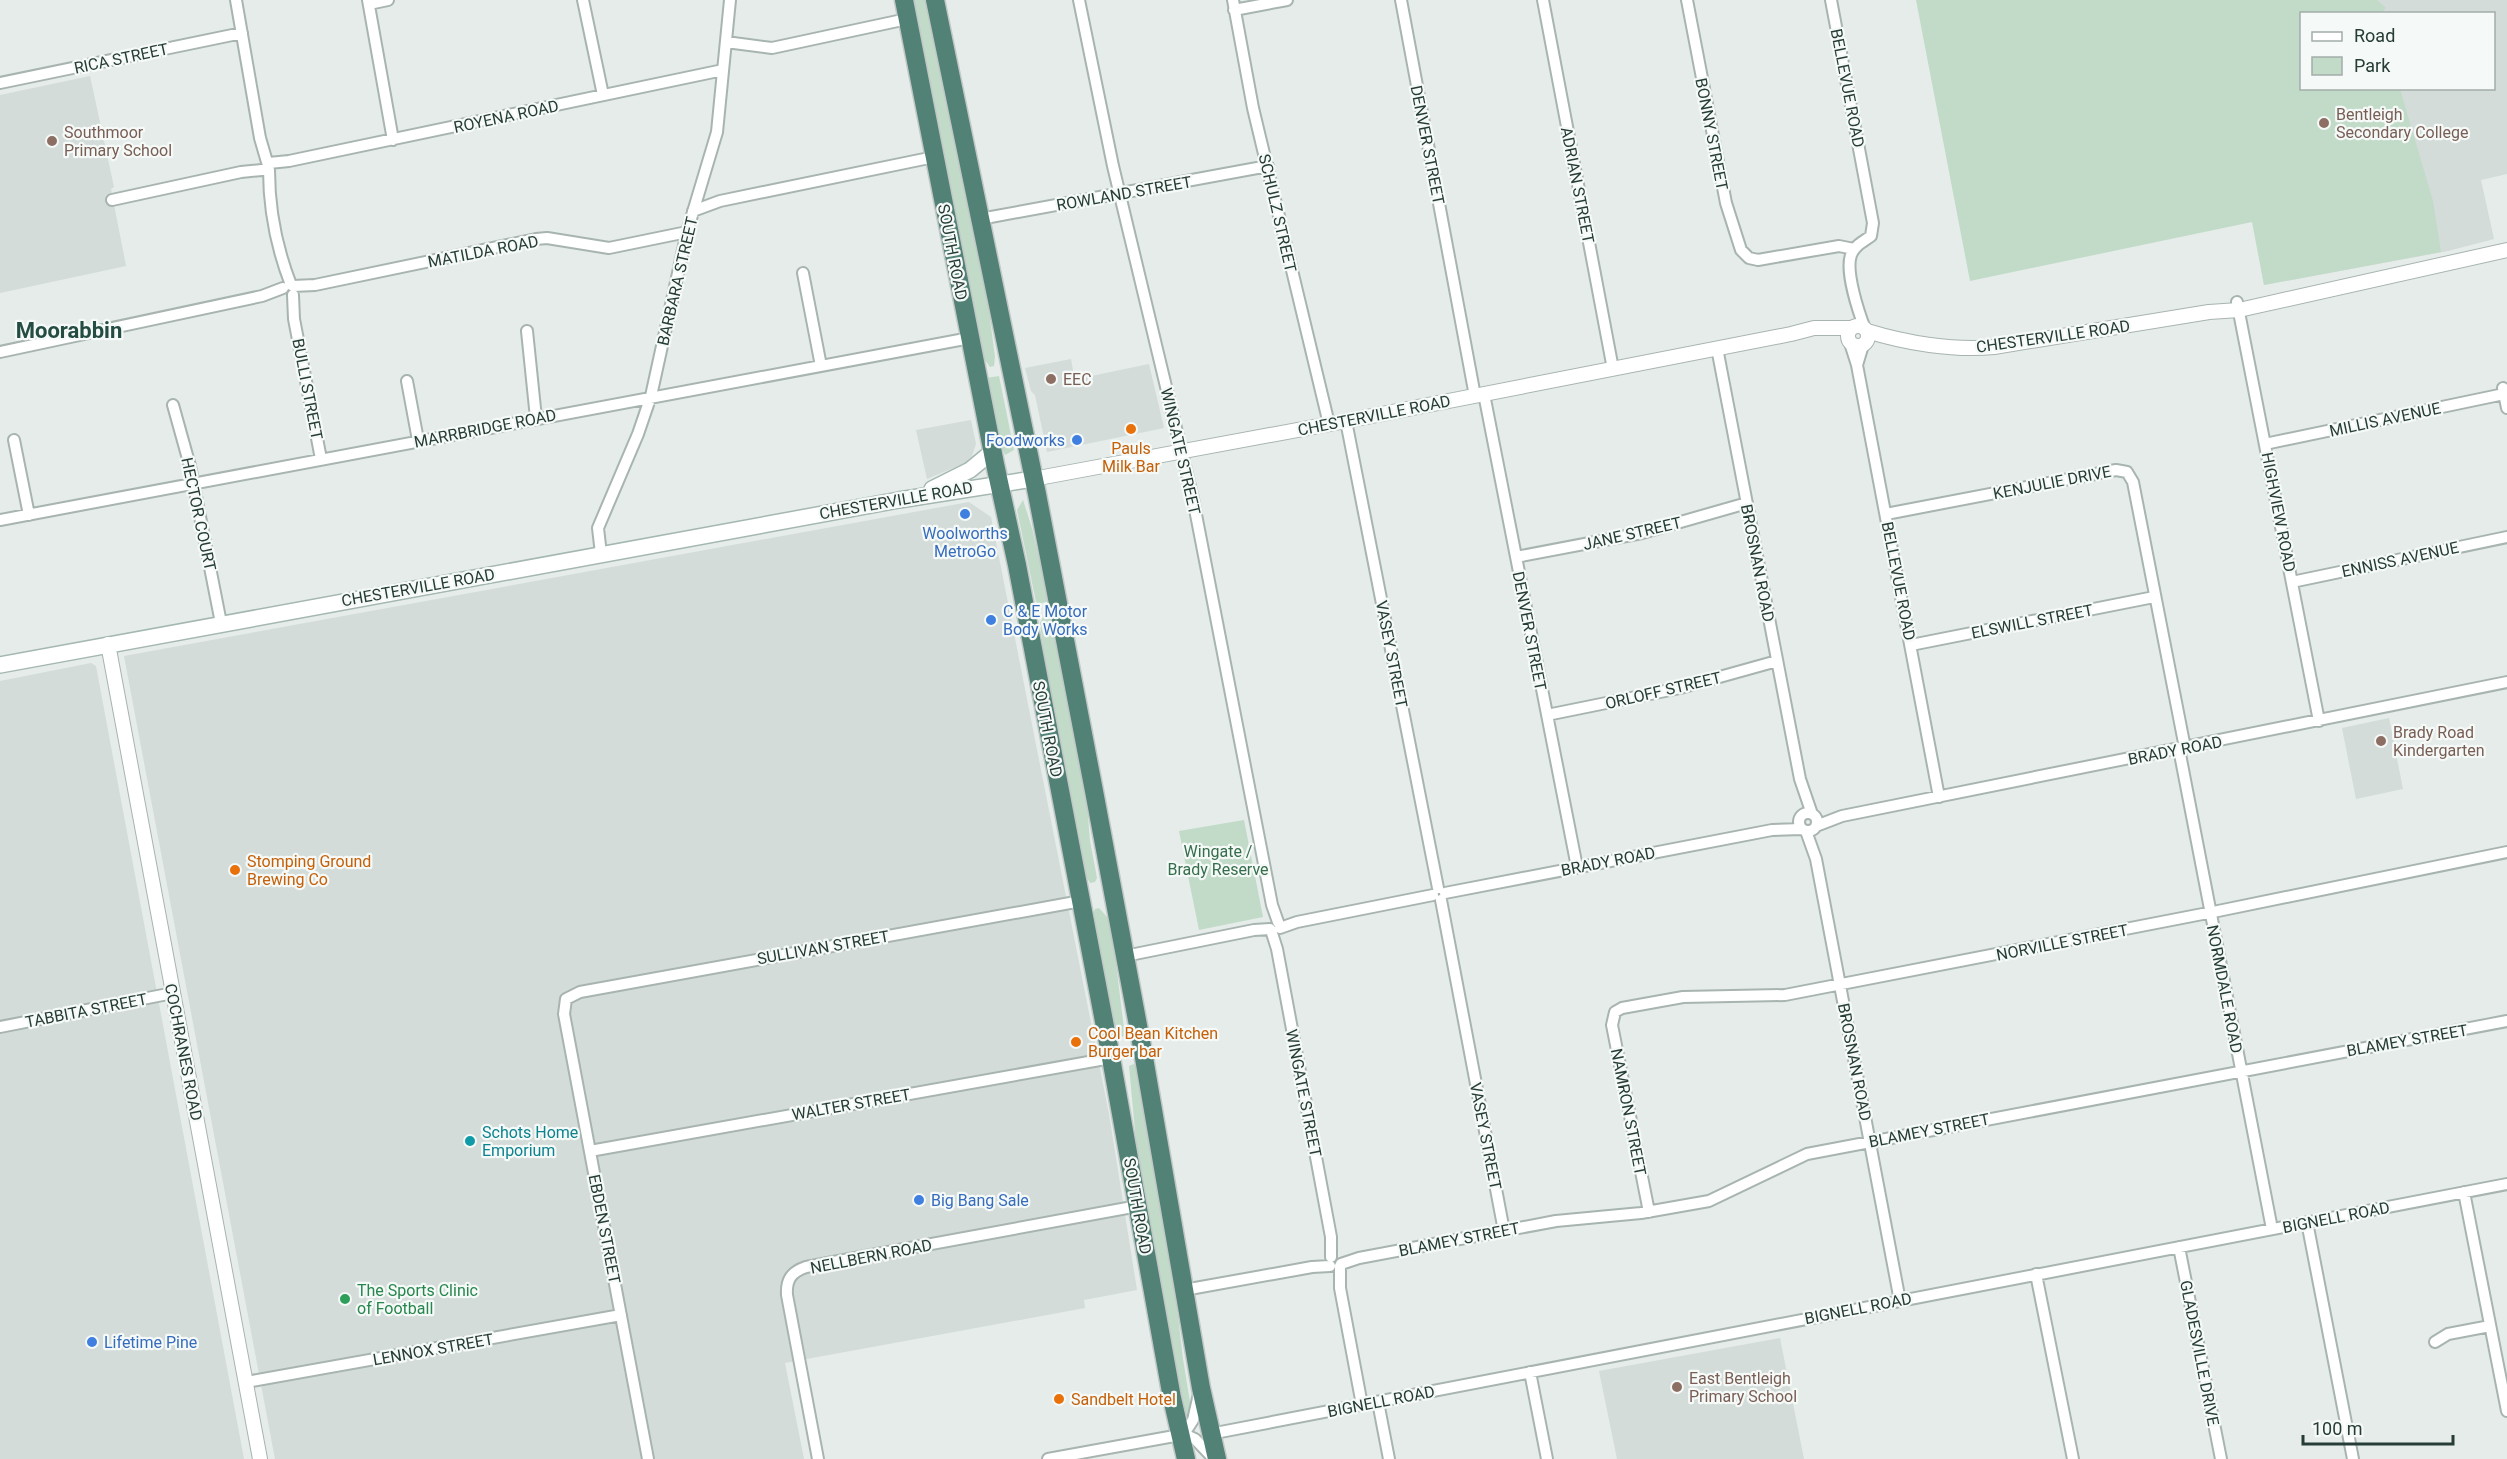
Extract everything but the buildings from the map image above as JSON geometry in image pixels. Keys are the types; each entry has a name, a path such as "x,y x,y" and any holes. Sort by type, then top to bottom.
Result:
{"highway":[{"name":"SOUTH ROAD","path":"904,0 1026,612 1186,1459"},
{"name":"SOUTH ROAD","path":"935,0 1033,478 1114,895 1201,1388 1216,1459"},
{"path":"978,376 1010,370"},
{"path":"1026,612 1058,606"},
{"path":"1081,901 1114,895"},
{"path":"1111,1058 1143,1052"}],"main road":[{"path":"919,496 970,470 993,451"},
{"name":"CHESTERVILLE ROAD","path":"0,665 919,496 1033,478"}],"street":[{"name":"BULLI STREET","path":"236,0 321,459"},
{"path":"388,0 368,2 393,140"},
{"path":"583,0 603,95"},
{"name":"BARBARA STREET","path":"601,554 598,528 638,434 651,396 687,232 717,132 730,0"},
{"name":"WINGATE STREET","path":"1079,0 1120,194 1182,451 1272,905 1277,949 1362,1405"},
{"path":"1234,5 1287,0"},
{"name":"DENVER STREET","path":"1401,0 1480,395 1516,557 1577,867"},
{"name":"ADRIAN STREET","path":"1543,0 1612,369"},
{"name":"BONNY STREET","path":"1687,0 1724,196 1741,250 1753,260 1839,246 1854,249"},
{"name":"BELLEVUE ROAD","path":"1831,0 1874,224 1871,236 1854,249"},
{"name":"SCHULZ STREET","path":"1234,5 1268,166 1329,424"},
{"path":"726,42 772,48 907,19"},
{"name":"RICA STREET","path":"0,83 242,33"},
{"name":"ROYENA ROAD","path":"112,200 723,70"},
{"path":"693,210 720,201 934,157"},
{"name":"ROWLAND STREET","path":"980,219 1268,166"},
{"path":"704,175 708,199 720,201"},
{"name":"MATILDA ROAD","path":"0,352 543,238 603,248 687,232"},
{"path":"1854,249 1849,262 1858,309 1858,336"},
{"name":"CHESTERVILLE ROAD","path":"1033,478 1346,421 1791,334 1825,337 1858,336 1984,348 2209,312 2285,292 2334,287 2507,250"},
{"path":"803,273 821,366"},
{"name":"HIGHVIEW ROAD","path":"2238,306 2319,721"},
{"path":"527,331 536,418"},
{"name":"BELLEVUE ROAD","path":"1858,336 1857,365 1939,797"},
{"name":"MARRBRIDGE ROAD","path":"0,520 651,396 970,338"},
{"name":"BROSNAN ROAD","path":"1717,348 1900,1301"},
{"path":"407,381 418,440"},
{"name":"MILLIS AVENUE","path":"2265,444 2504,391 2507,408"},
{"name":"HECTOR COURT","path":"173,405 194,484 221,623"},
{"name":"VASEY STREET","path":"1346,421 1504,1232"},
{"path":"14,440 29,515"},
{"name":"KENJULIE DRIVE","path":"1886,514 2121,470 2127,472 2133,482 2154,597"},
{"name":"JANE STREET","path":"1516,557 1642,533 1747,503"},
{"name":"ENNISS AVENUE","path":"2292,582 2507,537"},
{"name":"ELSWILL STREET","path":"1911,645 2154,597"},
{"name":"NORMDALE ROAD","path":"2154,597 2211,913 2272,1229"},
{"name":"COCHRANES ROAD","path":"108,644 260,1459"},
{"name":"ORLOFF STREET","path":"1547,715 1680,688 1777,661"},
{"name":"BRADY ROAD","path":"1125,956 2182,749 2507,682"},
{"name":"NORVILLE STREET","path":"1615,1012 1628,1007 1683,997 1772,997 2211,913 2507,852"},
{"name":"SULLIVAN STREET","path":"566,999 580,992 1081,901"},
{"name":"TABBITA STREET","path":"0,1027 173,993"},
{"name":"EBDEN STREET","path":"566,999 564,1014 648,1459"},
{"name":"NAMRON STREET","path":"1615,1012 1612,1025 1648,1212"},
{"name":"BLAMEY STREET","path":"1184,1290 1556,1221 1648,1212 1709,1201 1800,1156 2507,1021"},
{"name":"WALTER STREET","path":"590,1151 1111,1058"},
{"name":"BIGNELL ROAD","path":"1210,1434 2507,1184"},
{"path":"2464,1192 2507,1411"},
{"name":"NELLBERN ROAD","path":"818,1459 787,1295 787,1280 794,1272 806,1267 1138,1206"},
{"path":"2307,1222 2354,1459"},
{"name":"GLADESVILLE DRIVE","path":"2179,1247 2221,1459"},
{"path":"2036,1274 2073,1459"},
{"name":"LENNOX STREET","path":"246,1382 621,1315"},
{"path":"2435,1342 2448,1334 2490,1326"},
{"path":"1530,1372 1547,1459"},
{"path":"1182,1434 1193,1420 1201,1388"},
{"path":"1378,1402 1389,1459"},
{"path":"1048,1459 1182,1434 1195,1439 1216,1459"}],"shaded area":[{"name":"Bentleigh Secondary College","path":"2201,0 2507,0 2507,174 2481,180 2494,239 2448,251 2264,285 2253,222"},
{"name":"Southmoor Primary School","path":"90,76 114,187 111,189 126,266 0,293 0,95"},
{"path":"1071,359 1075,382 1077,379 1149,364 1164,428 1047,452 1035,395 1031,391 1025,368"},
{"path":"971,420 976,444 972,456 965,463 927,479 916,430"},
{"path":"969,502 991,517 1109,1114 1137,1290 1084,1300 1085,1308 785,1363 804,1459 275,1459 124,656"},
{"path":"91,663 96,666 244,1459 0,1459 0,681"},
{"name":"Brady Road Kindergarten","path":"2389,718 2403,789 2356,799 2342,728"},
{"name":"East Bentleigh Primary School","path":"1780,1338 1804,1459 1617,1459 1599,1371"}],"green space":[{"path":"912,0 928,0 986,288 995,357 994,366 990,367 982,356"},
{"path":"1916,0 2377,0 2386,8 2382,12 2300,12 2300,90 2400,90 2433,201 2441,252 2264,285 2252,222 1970,281"},
{"path":"999,376 1014,450 1005,455 998,439 986,378"},
{"path":"1023,500 1049,601 1039,604 1036,602 1017,510"},
{"path":"1046,612 1053,621 1085,781 1090,841 1097,878 1095,882 1090,883 1084,873 1048,689 1040,623"},
{"name":"Wingate / Brady Reserve","path":"1244,820 1263,917 1199,930 1179,831"},
{"path":"1099,908 1107,917 1112,931 1125,1037 1119,1036 1112,1019 1092,918 1095,909"},
{"path":"1134,1064 1139,1071 1170,1248 1191,1408 1187,1422 1184,1424 1137,1152 1129,1066"}],"place":[{"name":"Bentleigh Secondary College","path":"2324,123"},
{"name":"Southmoor Primary School","path":"52,141"},
{"name":"EEC","path":"1051,379"},
{"name":"Pauls Milk Bar","path":"1131,429"},
{"name":"Foodworks","path":"1077,440"},
{"name":"Woolworths MetroGo","path":"965,514"},
{"name":"C & E Motor Body Works","path":"991,620"},
{"name":"Brady Road Kindergarten","path":"2381,741"},
{"name":"Stomping Ground Brewing Co","path":"235,870"},
{"name":"Cool Bean Kitchen Burger bar","path":"1076,1042"},
{"name":"Schots Home Emporium","path":"470,1141"},
{"name":"Big Bang Sale","path":"919,1200"},
{"name":"The Sports Clinic of Football","path":"345,1299"},
{"name":"Lifetime Pine","path":"92,1342"},
{"name":"East Bentleigh Primary School","path":"1677,1387"},
{"name":"Sandbelt Hotel","path":"1059,1399"}],"district":[{"name":"Moorabbin","path":"69,330"}]}
